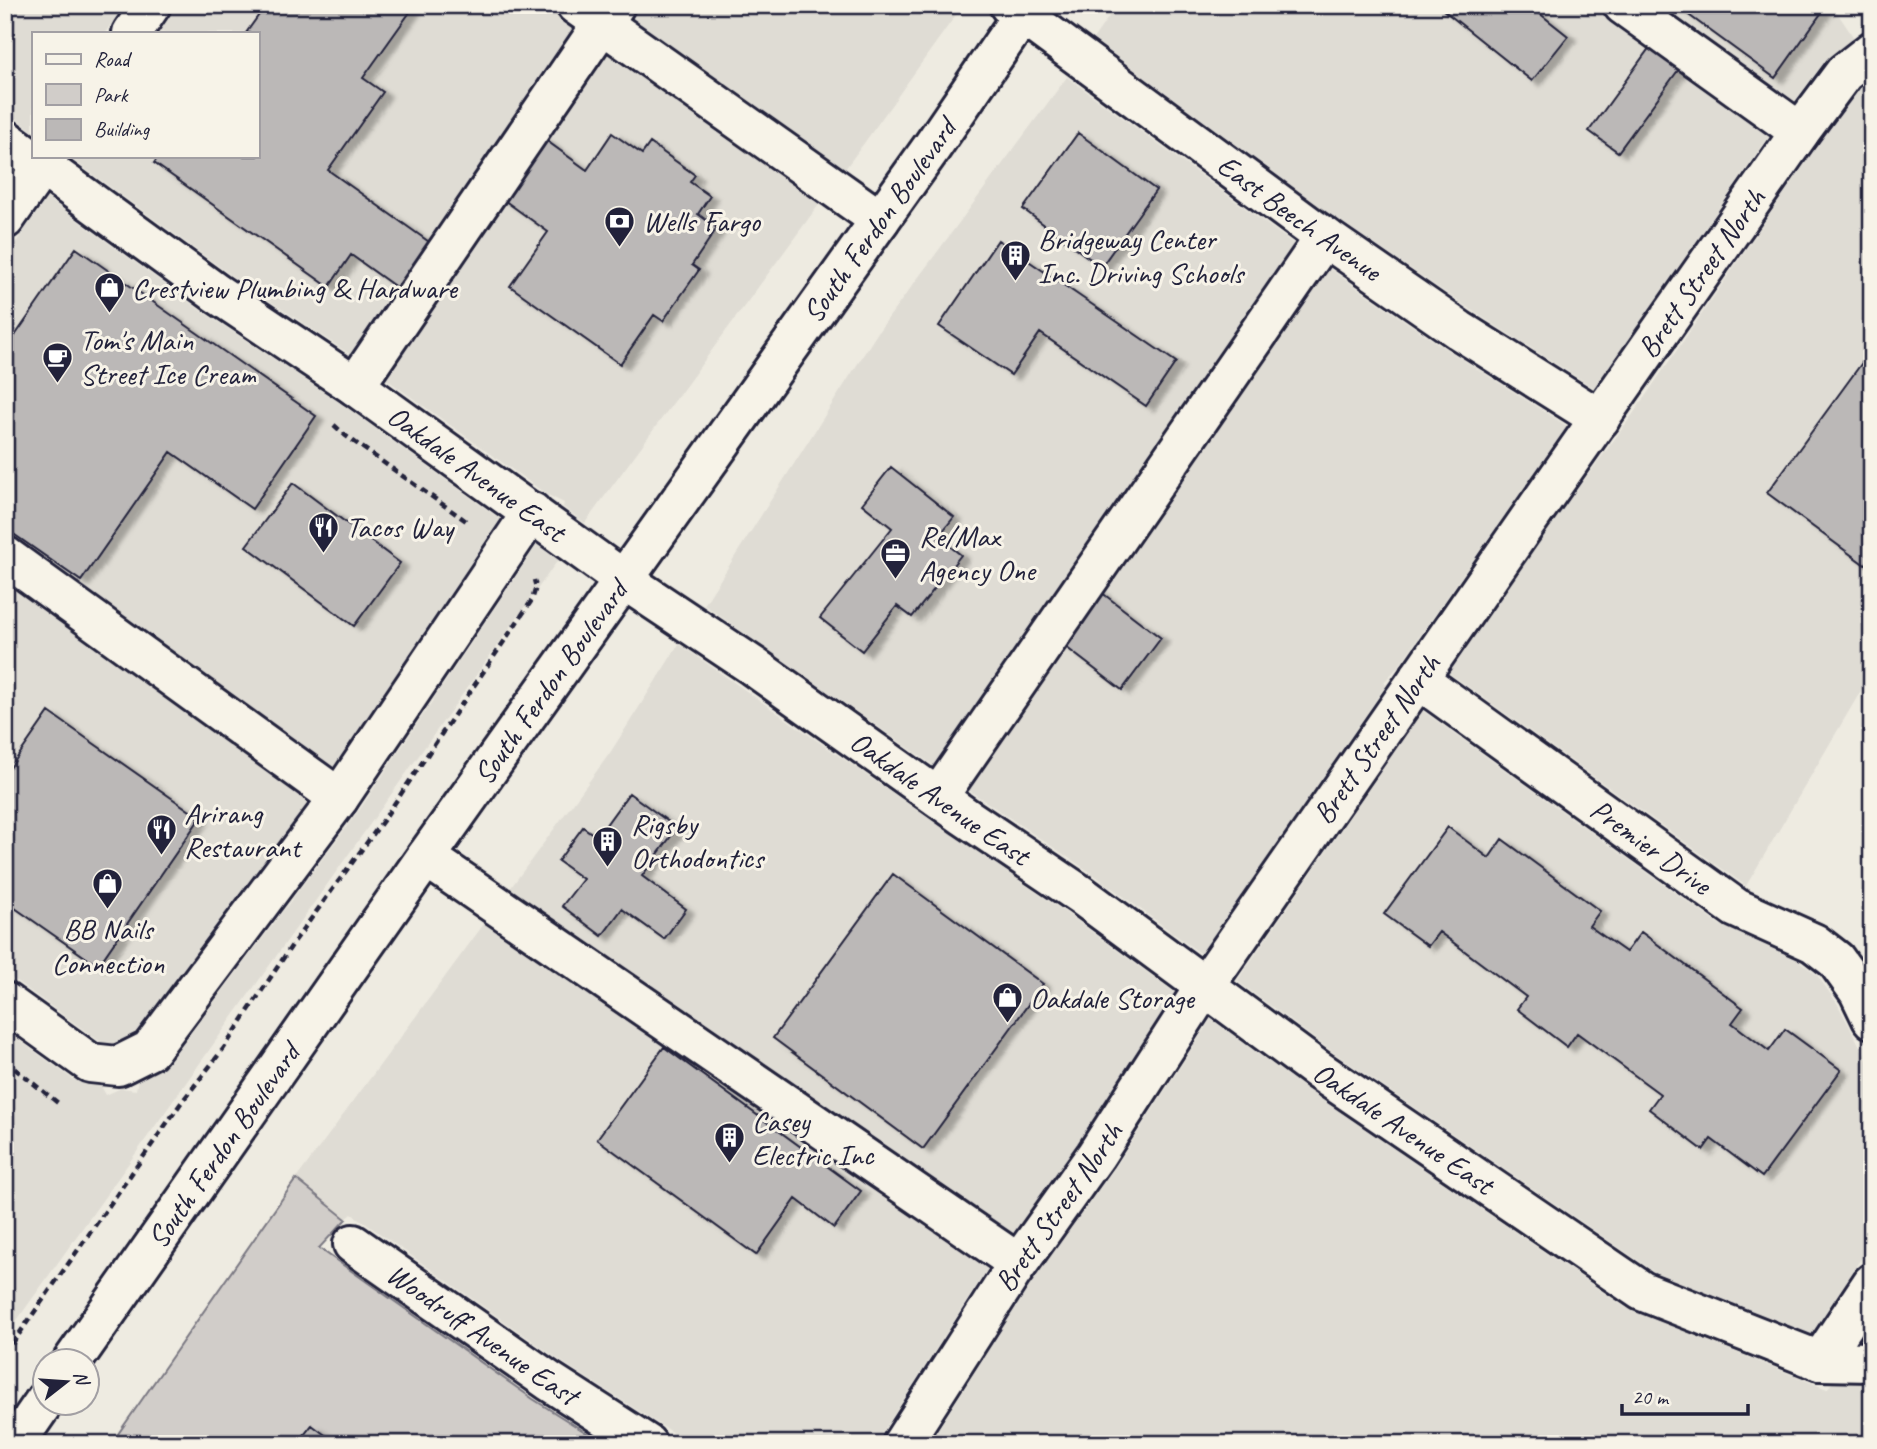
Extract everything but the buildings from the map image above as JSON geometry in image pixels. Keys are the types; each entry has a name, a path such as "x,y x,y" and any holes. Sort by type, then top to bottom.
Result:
{"street":[{"path":"133,32 151,5"},
{"path":"1623,5 1800,132"},
{"name":"South Ferdon Boulevard","path":"82,1348 426,857 880,220 1020,9"},
{"name":"East Beech Avenue","path":"1020,9 1325,237 1459,330 1600,419"},
{"path":"355,386 597,12 880,220"},
{"name":"Brett Street North","path":"902,1444 1018,1263 1096,1155 1205,986 1418,679 1800,132 1844,73 1872,51"},
{"name":"Oakdale Avenue East","path":"5,139 32,154"},
{"path":"5,219 45,161"},
{"name":"Oakdale Avenue East","path":"45,161 216,293 355,386 624,580 753,666 1081,895 1318,1070 1642,1291 1820,1361 1872,1362"},
{"path":"938,797 1325,237"},
{"path":"5,1002 90,1063 118,1066 150,1050 340,798 532,512"},
{"path":"5,556 340,798"},
{"name":"Premier Drive","path":"1418,679 1737,908 1814,943 1836,960 1858,992 1872,1019"},
{"path":"426,857 1018,1263"},
{"name":"Woodruff Avenue East","path":"353,1244 549,1381 647,1444"},
{"path":"1820,1361 1872,1283"},
{"path":"15,1444 33,1418"}],"path":[{"path":"5,63 13,68"},
{"path":"5,1061 58,1103"}],"shaded area":[{"path":"5,5 124,5 106,32 32,32 32,130 5,110"},
{"path":"178,5 963,5 585,523 563,507 564,503 546,494 372,369 232,276 73,160 259,158 259,32 160,32"},
{"path":"1117,5 1832,5 1854,38 1824,62 1779,122 1594,388 1474,312 1329,213 1093,39"},
{"path":"1067,77 1298,247 1443,347 1567,426 1398,667 1384,682 1386,685 1201,954 1097,877 704,605 878,332"},
{"path":"1872,79 1872,672 1746,886 1449,673 1546,532 1633,414 1819,143 1862,86"},
{"path":"47,198 200,310 340,403 500,519 320,788 134,1035 115,1044 102,1043 5,973 5,258"},
{"path":"537,545 558,560 5,1337 5,1030 74,1080 101,1086 106,1095 121,1088 136,1090 138,1079 161,1069 170,1061 360,809"},
{"path":"679,644 1065,912 1175,993 1076,1146 991,1263 875,1444 690,1444 565,1364 352,1214 346,1219 296,1179 610,753"},
{"path":"1423,711 1720,925 1799,961 1817,975 1837,1003 1872,1069 1872,1242 1811,1334 1655,1272 1334,1053 1237,981"},
{"path":"1211,1019 1303,1087 1626,1308 1827,1389 1832,1383 1864,1383 1865,1388 1872,1387 1872,1433 1820,1444 1608,1444 1601,1438 1540,1444 929,1444 1031,1284 1117,1165"}],"green space":[{"path":"296,1179 346,1219 319,1248 533,1399 604,1444 111,1444"}],"place":[{"name":"Wells Fargo","path":"620,248"},
{"name":"Bridgeway Center Inc. Driving Schools","path":"1015,283"},
{"name":"Crestview Plumbing & Hardware","path":"109,315"},
{"name":"Tom's Main Street Ice Cream","path":"57,384"},
{"name":"Tacos Way","path":"323,554"},
{"name":"Re/Max Agency One","path":"896,580"},
{"name":"Arirang Restaurant","path":"161,857"},
{"name":"Rigsby Orthodontics","path":"608,868"},
{"name":"BB Nails Connection","path":"108,910"},
{"name":"Oakdale Storage","path":"1007,1025"},
{"name":"Casey Electric Inc","path":"729,1165"}]}
